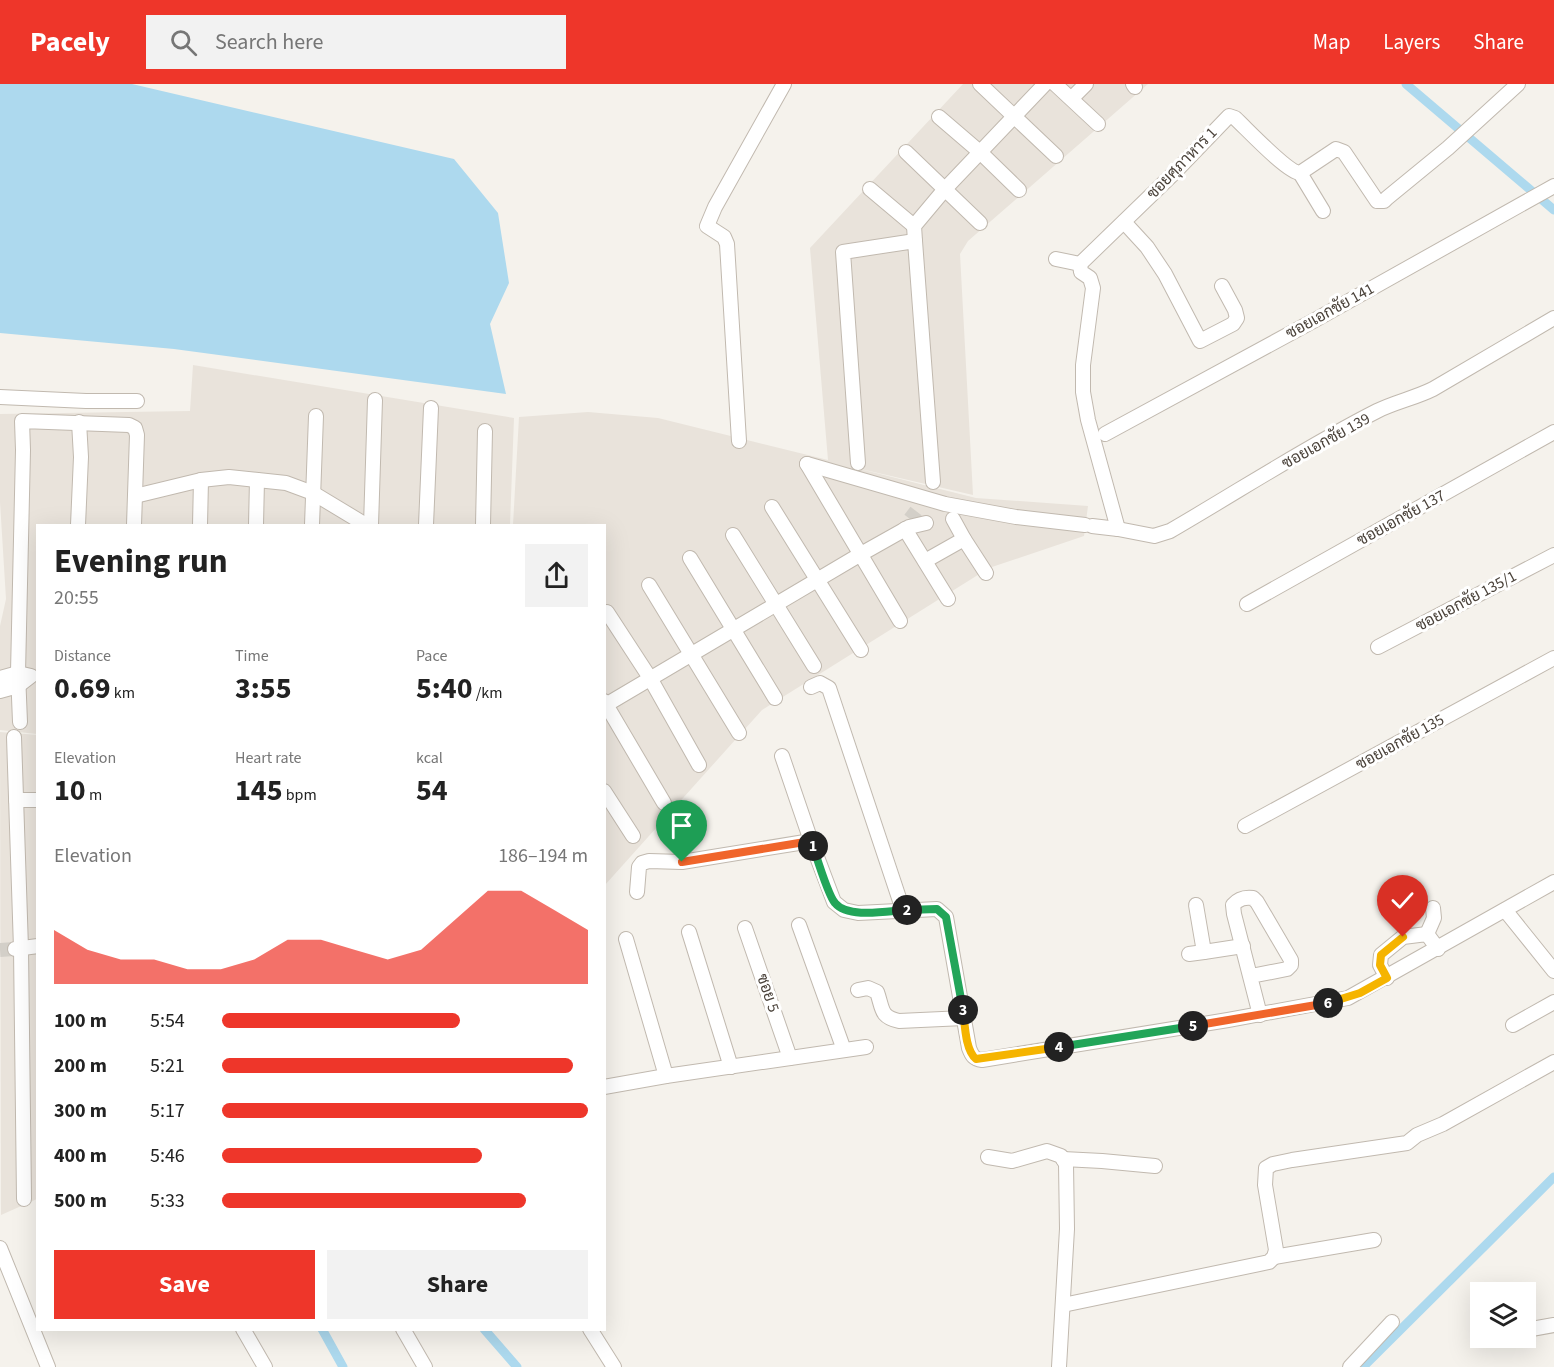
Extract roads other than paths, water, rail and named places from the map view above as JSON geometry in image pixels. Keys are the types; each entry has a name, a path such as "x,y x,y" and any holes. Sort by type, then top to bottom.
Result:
{"street":[{"path":"739,441 727,244 724,237 707,226 715,207 784,84"},
{"path":"980,84 1056,156"},
{"path":"933,482 914,226 945,189 1045,84"},
{"path":"1055,84 1098,124"},
{"path":"1072,98 1086,84"},
{"path":"1323,211 1300,173 1336,149 1344,152 1377,201 1380,201 1387,198 1448,148 1518,84"},
{"name":"ซอยศุภาหาร 1","path":"1080,264 1228,116 1235,118 1293,172 1300,173"},
{"path":"939,117 981,153 1018,190"},
{"path":"906,152 981,223"},
{"path":"870,189 914,226"},
{"name":"ซอยเอกชัย 141","path":"1105,434 1549,189"},
{"path":"1124,222 1147,247 1165,274 1200,340 1233,324 1237,318 1222,286"},
{"path":"858,463 843,252 915,241"},
{"path":"1056,259 1080,264 1081,272 1090,278 1093,288 1083,365 1083,392 1088,420 1118,529"},
{"name":"ซอยเอกชัย 139","path":"861,554 807,464 945,504 1016,517 1118,529 1154,536 1170,531 1379,410 1433,389 1554,318"},
{"path":"0,397 137,401"},
{"path":"371,524 375,400"},
{"path":"426,524 431,408"},
{"path":"312,524 316,416"},
{"path":"20,722 26,677 22,421 129,425 135,428 137,435 134,524"},
{"path":"78,422 81,457 78,524"},
{"path":"483,524 485,431"},
{"name":"ซอยเอกชัย 137","path":"1247,604 1554,432"},
{"path":"135,496 201,480 229,477 286,483 313,493 364,524"},
{"path":"200,524 201,480"},
{"path":"256,524 257,480"},
{"path":"606,703 861,554 910,522 925,499"},
{"path":"910,522 929,520 945,504"},
{"path":"772,507 861,650"},
{"path":"953,519 986,573"},
{"path":"910,522 925,561 948,599"},
{"path":"733,535 814,666"},
{"path":"925,561 964,539"},
{"path":"861,554 900,621"},
{"name":"ซอยเอกชัย 135/1","path":"1378,647 1554,555"},
{"path":"690,558 775,698"},
{"path":"649,585 739,734"},
{"path":"607,612 650,678 699,765"},
{"name":"ซอยเอกชัย 135","path":"1245,826 1554,658"},
{"path":"0,678 26,677"},
{"path":"0,691 26,677"},
{"path":"811,687 820,683 829,688 903,910"},
{"path":"606,706 664,803"},
{"path":"14,737 24,1199"},
{"path":"782,756 834,903 844,910 858,913 937,909 946,917 972,1056 982,1060 1260,1015 1348,998 1554,882"},
{"path":"606,794 633,836"},
{"path":"16,800 36,800"},
{"path":"637,892 639,867 648,861 682,862 811,841"},
{"path":"1251,976 1287,969 1291,966 1288,953 1253,898 1245,897 1237,900 1233,905 1260,1015"},
{"path":"1196,905 1203,952"},
{"path":"1427,934 1434,918 1433,908"},
{"path":"1505,910 1554,971"},
{"path":"799,925 844,1050"},
{"name":"ซอย 5","path":"745,928 790,1058"},
{"path":"689,932 731,1067"},
{"path":"1427,934 1438,949"},
{"path":"1387,978 1380,965 1381,955 1403,937 1427,934"},
{"path":"626,939 666,1076"},
{"path":"18,948 36,946"},
{"path":"1189,954 1243,946"},
{"path":"858,990 868,988 877,992 885,1016 889,1019 899,1021 964,1018"},
{"path":"1514,1025 1554,1002"},
{"path":"606,1088 666,1076 866,1047"},
{"path":"1063,1305 1269,1262 1276,1250 1265,1185 1266,1168 1292,1160 1407,1143 1417,1135 1443,1124 1554,1062"},
{"path":"22,1091 36,1091"},
{"path":"988,1158 1012,1161 1047,1151 1056,1153 1063,1159 1155,1166"},
{"path":"1059,1367 1067,1220 1066,1172 1063,1159"},
{"path":"1274,1257 1374,1240"},
{"path":"0,1248 48,1367"},
{"path":"1350,1367 1392,1323"},
{"path":"1536,1328 1554,1325"},
{"path":"244,1331 265,1367"},
{"path":"404,1331 425,1367"},
{"path":"591,1331 614,1367"}],"water":[{"path":"0,84 132,84 454,159 498,213 509,283 490,324 506,394 174,349 0,333"}],"waterway":[{"path":"1406,84 1554,210"},
{"path":"1363,1367 1554,1177"},
{"path":"323,1331 343,1367"},
{"path":"486,1331 517,1367"}],"tunnel":[{"path":"910,519 916,511"},
{"path":"0,950 15,949"}]}
